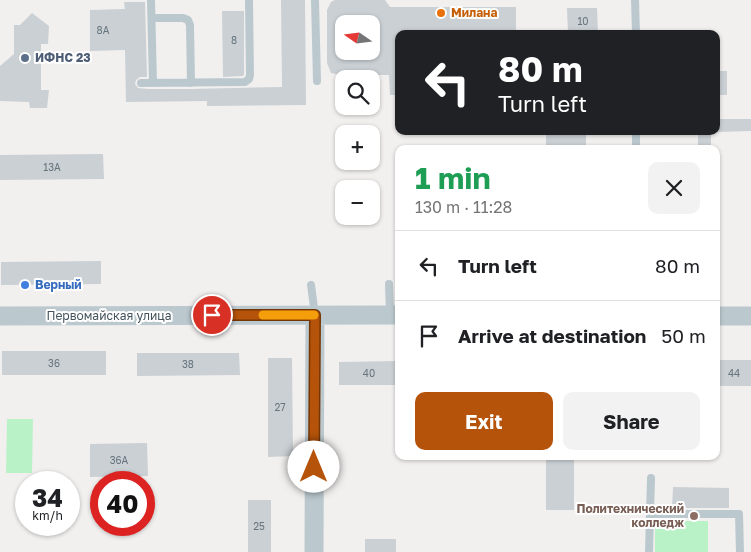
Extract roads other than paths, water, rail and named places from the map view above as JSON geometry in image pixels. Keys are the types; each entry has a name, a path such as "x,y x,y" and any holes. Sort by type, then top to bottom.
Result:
{"street":[{"path":"314,552 315,315"},
{"name":"Первомайская улица","path":"0,316 394,315"},
{"path":"720,316 751,316"}],"lane":[{"path":"151,0 153,83"},
{"path":"142,84 244,82 249,79 249,0"},
{"path":"315,0 317,81"},
{"path":"635,0 636,30"},
{"path":"152,18 183,18 188,20 190,26 191,82"},
{"path":"389,284 394,315"},
{"path":"311,285 315,315"},
{"path":"650,552 651,478"},
{"path":"650,514 739,514 740,552"}],"place":[{"name":"Милана","path":"441,13"},
{"name":"ИФНС 23","path":"25,58"},
{"name":"Верный","path":"25,285"},
{"name":"Политехнический колледж","path":"694,516"}]}
